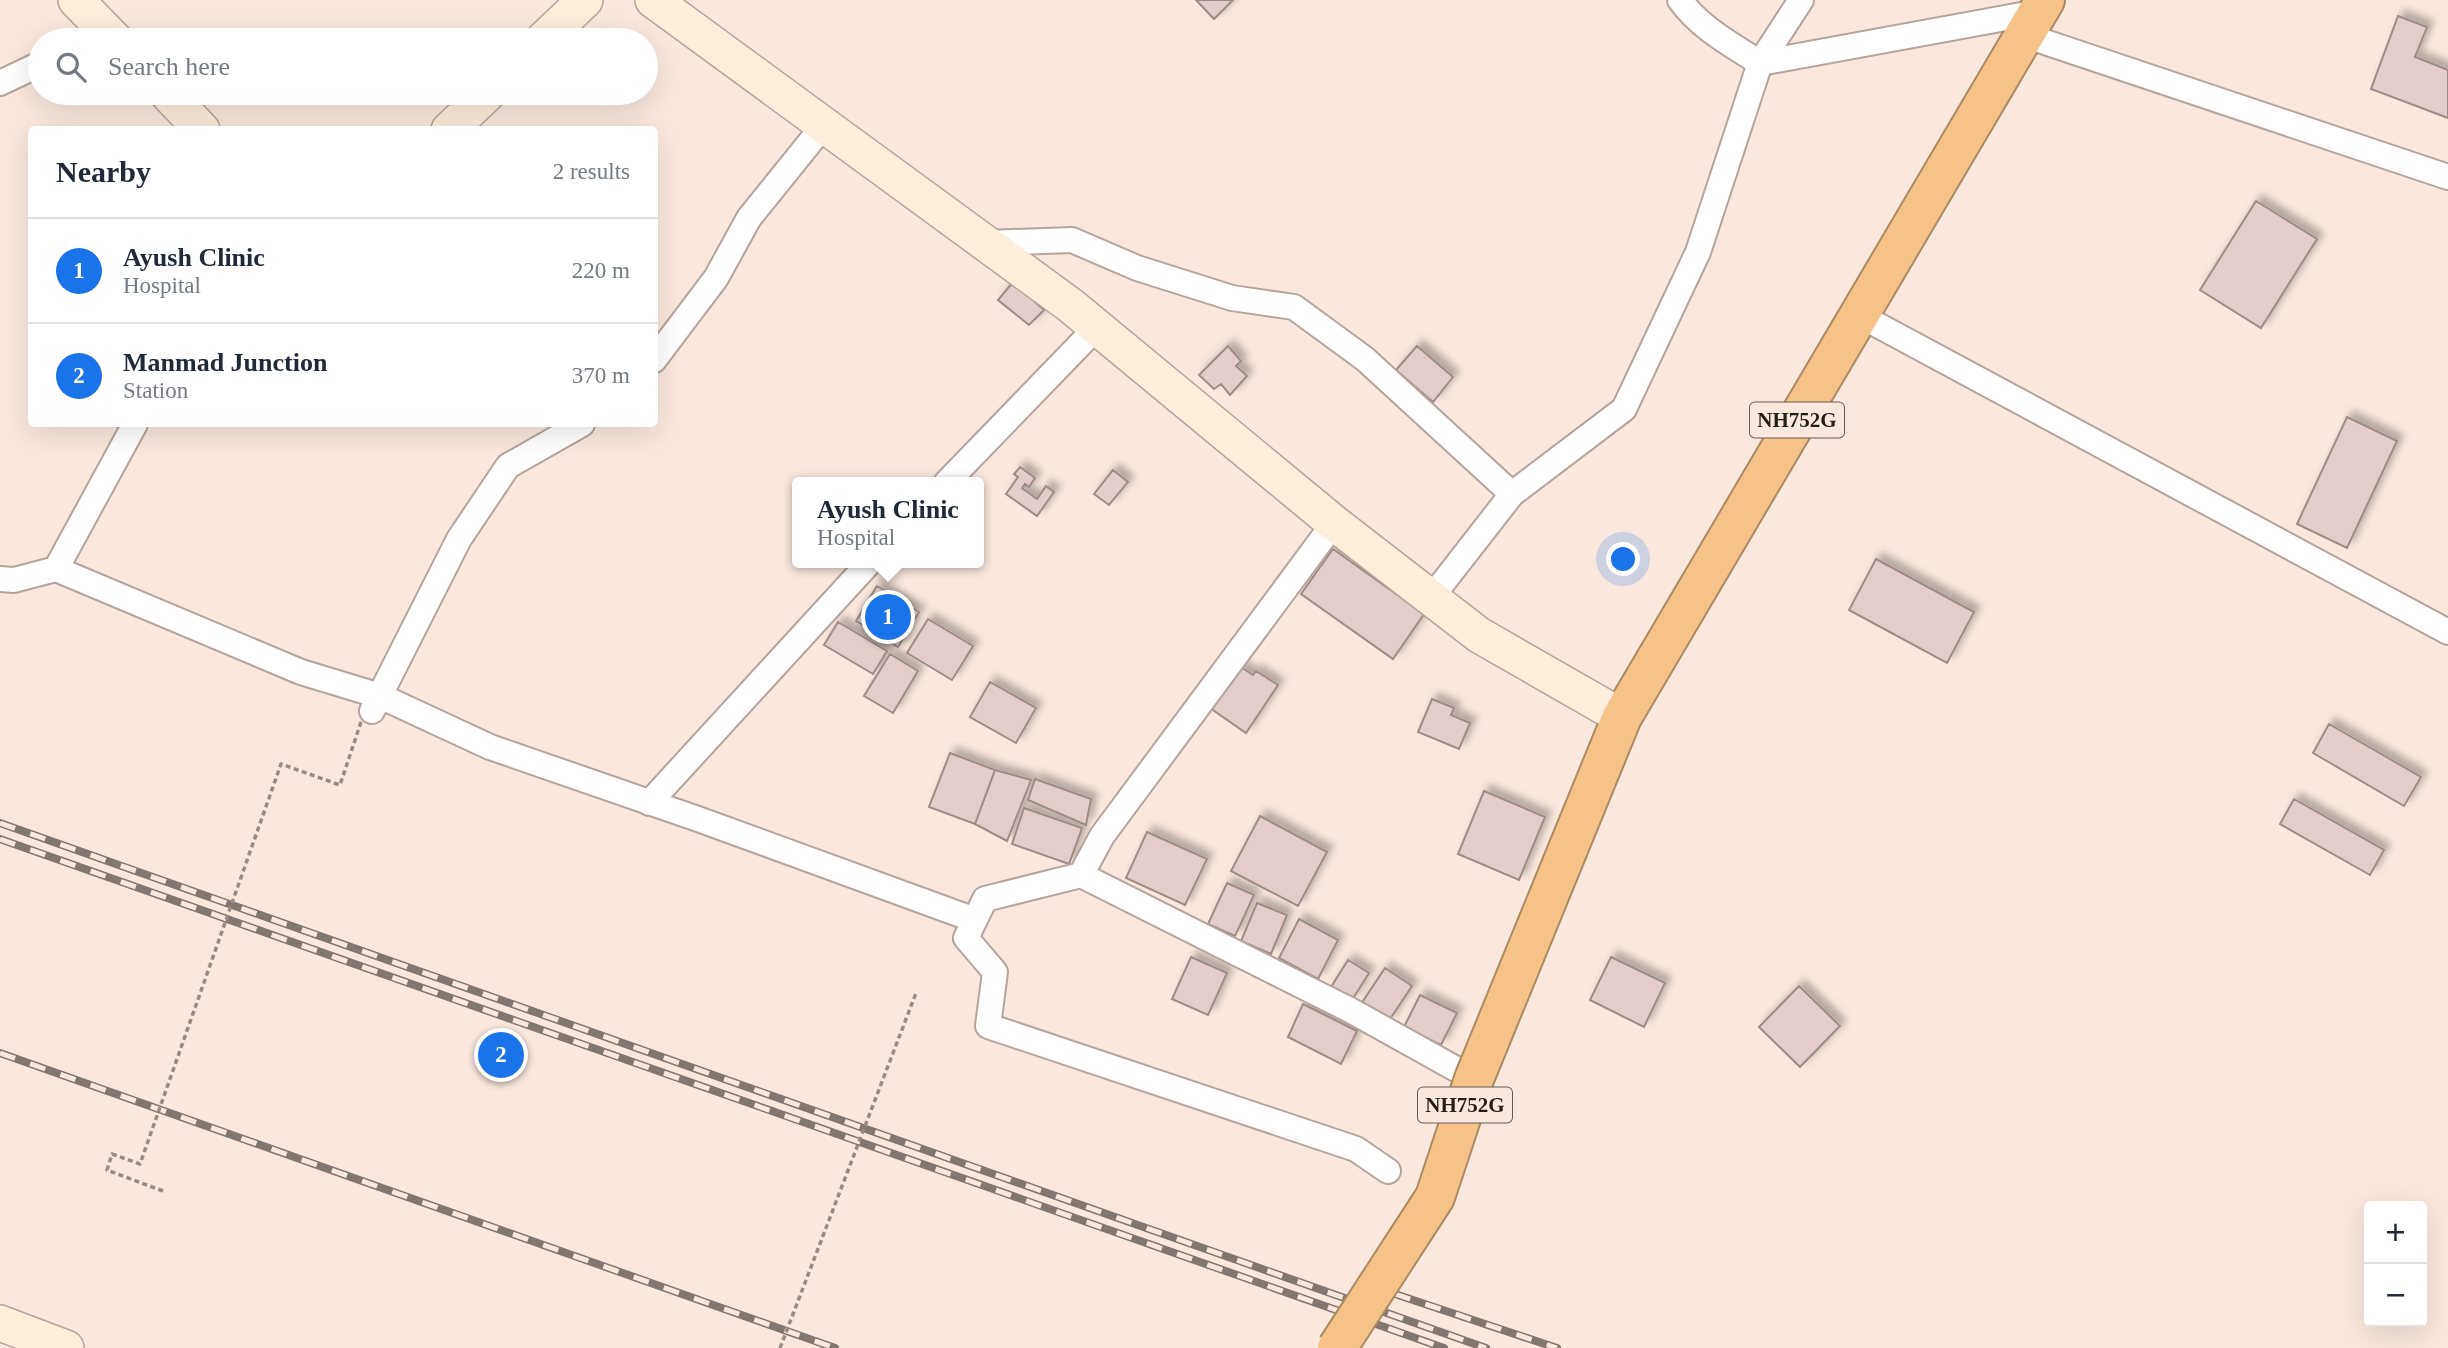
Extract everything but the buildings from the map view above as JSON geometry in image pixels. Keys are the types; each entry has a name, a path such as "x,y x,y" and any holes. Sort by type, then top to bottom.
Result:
{"highway":[{"name":"NH752G","path":"1337,1348 1434,1198 1474,1079 1622,717 2036,16"}],"main road":[{"path":"76,0 98,28"},
{"path":"556,28 585,0"},
{"path":"653,0 1097,327 1335,523 1479,635 1622,717"},
{"path":"178,105 198,126"},
{"path":"453,126 475,105"},
{"path":"0,1323 66,1348"}],"street":[{"path":"1679,0 1689,13 1760,63 2036,16 2448,177"},
{"path":"1431,598 1512,494 1624,409 1698,252 1760,63 1801,0"},
{"path":"0,83 28,70"},
{"path":"658,355 716,278 750,218 824,125"},
{"path":"985,243 1072,240 1137,268 1232,298 1294,307 1365,359 1512,494"},
{"path":"1859,315 2448,632"},
{"path":"952,477 1097,327"},
{"path":"57,569 133,427"},
{"path":"371,710 458,539 508,466 577,427"},
{"path":"1081,875 1102,836 1335,523"},
{"path":"649,803 864,568"},
{"path":"0,579 15,580 57,569 301,672 371,710 490,747 975,920"},
{"path":"1388,1171 1356,1149 988,1026 995,972 966,938 985,899 1081,875 1350,1010 1474,1079"}],"path":[{"path":"163,1191 107,1170 112,1154 140,1164 281,764 340,785 371,710"},
{"path":"780,1348 916,993"}],"railway":[{"path":"0,823 1486,1348"},
{"path":"0,839 1444,1348"},
{"path":"0,1053 835,1348"},
{"path":"1395,1294 1557,1348"}],"place":[{"name":"Ayush Clinic","path":"888,617"},
{"name":"Manmad Junction","path":"501,1055"}]}
